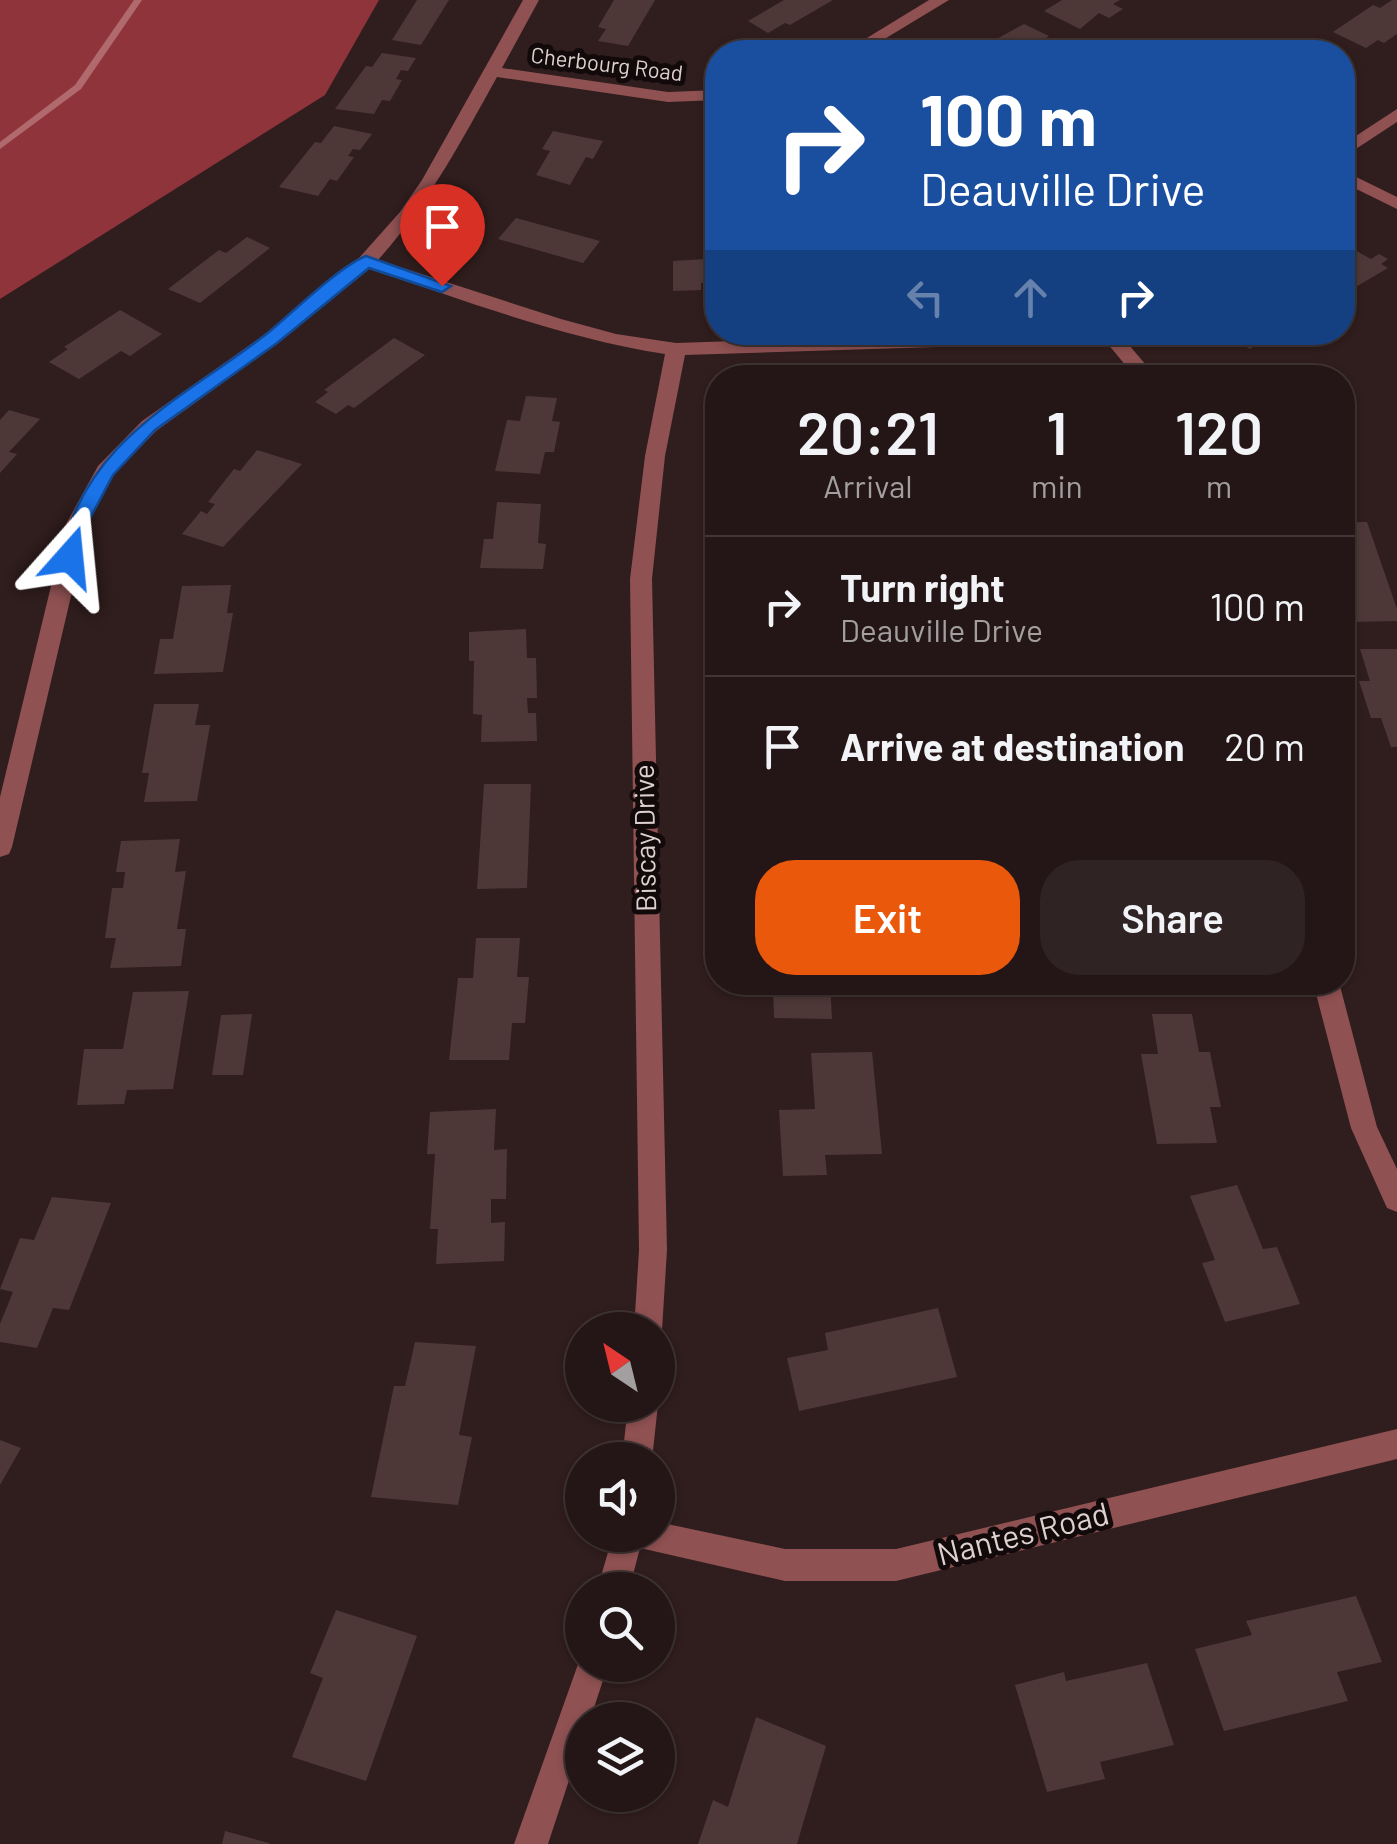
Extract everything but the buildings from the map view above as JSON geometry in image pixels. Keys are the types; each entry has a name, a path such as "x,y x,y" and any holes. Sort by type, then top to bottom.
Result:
{"street":[{"path":"0,847 77,524 105,471 148,426 271,339 366,262 431,180 530,0"},
{"path":"873,40 941,0"},
{"name":"Cherbourg Road","path":"491,71 668,96 705,95"},
{"path":"1355,144 1397,114"},
{"path":"1355,182 1397,204"},
{"path":"366,262 616,340 676,349 805,345"},
{"path":"1118,345 1136,365"},
{"name":"Biscay Drive","path":"649,1312 652,1250 641,579 654,456 676,349"},
{"path":"1329,995 1364,1128 1397,1199"},
{"name":"Nantes Road","path":"675,1541 785,1565 896,1564 1397,1444"},
{"path":"530,1844 586,1682"}],"shaded area":[{"path":"0,0 379,0 325,95 0,299"}],"waterway":[{"path":"0,146 78,87 138,0"}],"route":[{"path":"70,557 77,524 105,471 148,426 271,339 366,262 442,286"}]}
